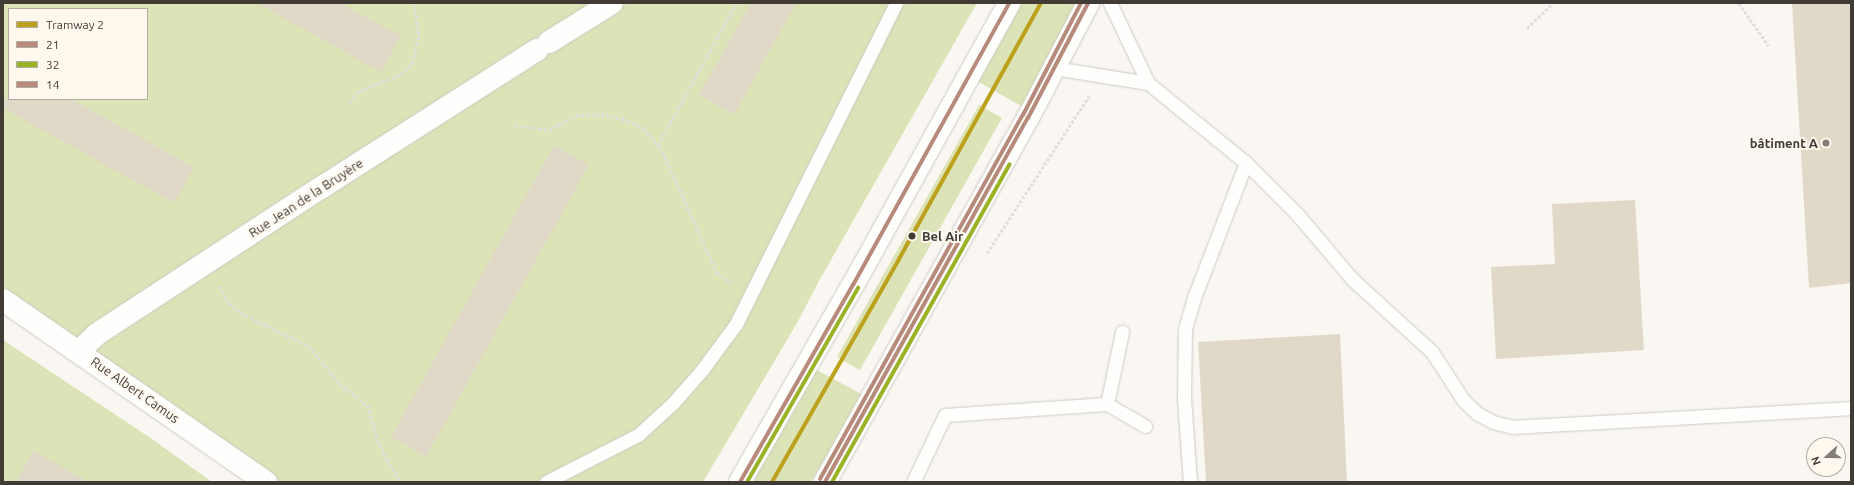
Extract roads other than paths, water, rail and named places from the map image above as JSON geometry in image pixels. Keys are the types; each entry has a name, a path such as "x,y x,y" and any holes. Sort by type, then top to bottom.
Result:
{"main road":[{"name":"Rue Jean de la Bruyère","path":"79,351 97,334 322,187 612,3"},
{"path":"740,482 853,285 1010,3"},
{"path":"825,482 1011,149 1088,3"},
{"name":"Rue Albert Camus","path":"3,300 79,351 266,482"}],"lane":[{"path":"546,482 638,435 673,403 702,370 736,324 896,3"},
{"path":"1110,3 1148,83 1246,163 1297,214 1353,280 1432,352 1464,401 1478,414 1493,422 1513,427 1851,408"},
{"path":"1054,68 1148,83"},
{"path":"1190,482 1184,399 1185,329 1195,295 1246,163"},
{"path":"1107,404 1122,332"},
{"path":"912,482 945,415 1107,404 1145,426"}],"tram line":[{"name":"2","path":"772,482 899,259 1041,3"}],"place":[{"name":"bâtiment A","path":"1826,143"},
{"name":"Bel Air","path":"912,236"}]}
